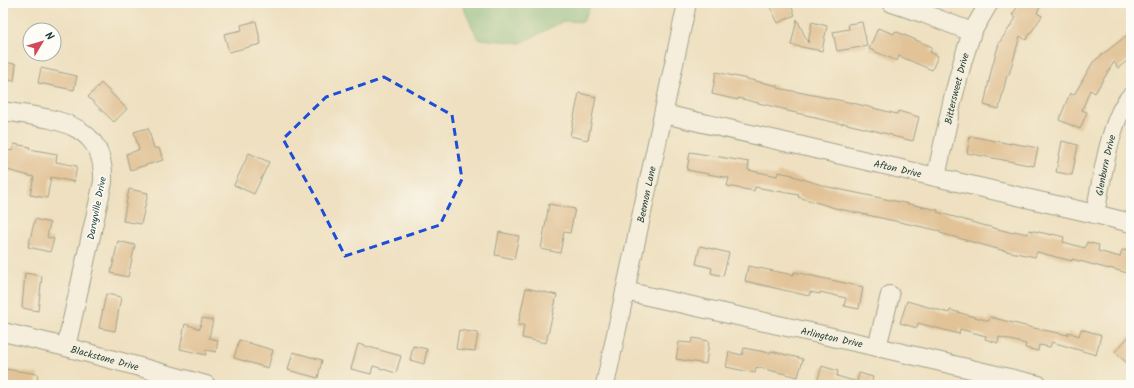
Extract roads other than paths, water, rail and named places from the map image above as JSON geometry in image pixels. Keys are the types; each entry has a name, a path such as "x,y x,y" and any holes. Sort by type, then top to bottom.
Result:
{"street":[{"name":"Beemon Lane","path":"605,385 687,3"},
{"path":"892,3 972,32"},
{"name":"Bittersweet Drive","path":"936,177 953,98 972,32 989,3"},
{"name":"Glenburn Drive","path":"1095,214 1109,146 1120,114 1131,96"},
{"name":"Darvyville Drive","path":"3,110 62,122 74,126 91,140 101,157 103,166 103,182 66,347"},
{"name":"Afton Drive","path":"664,114 1131,223"},
{"name":"Arlington Drive","path":"625,291 1039,385"},
{"path":"877,347 890,295"},
{"name":"Blackstone Drive","path":"3,332 66,347 206,385"}]}
